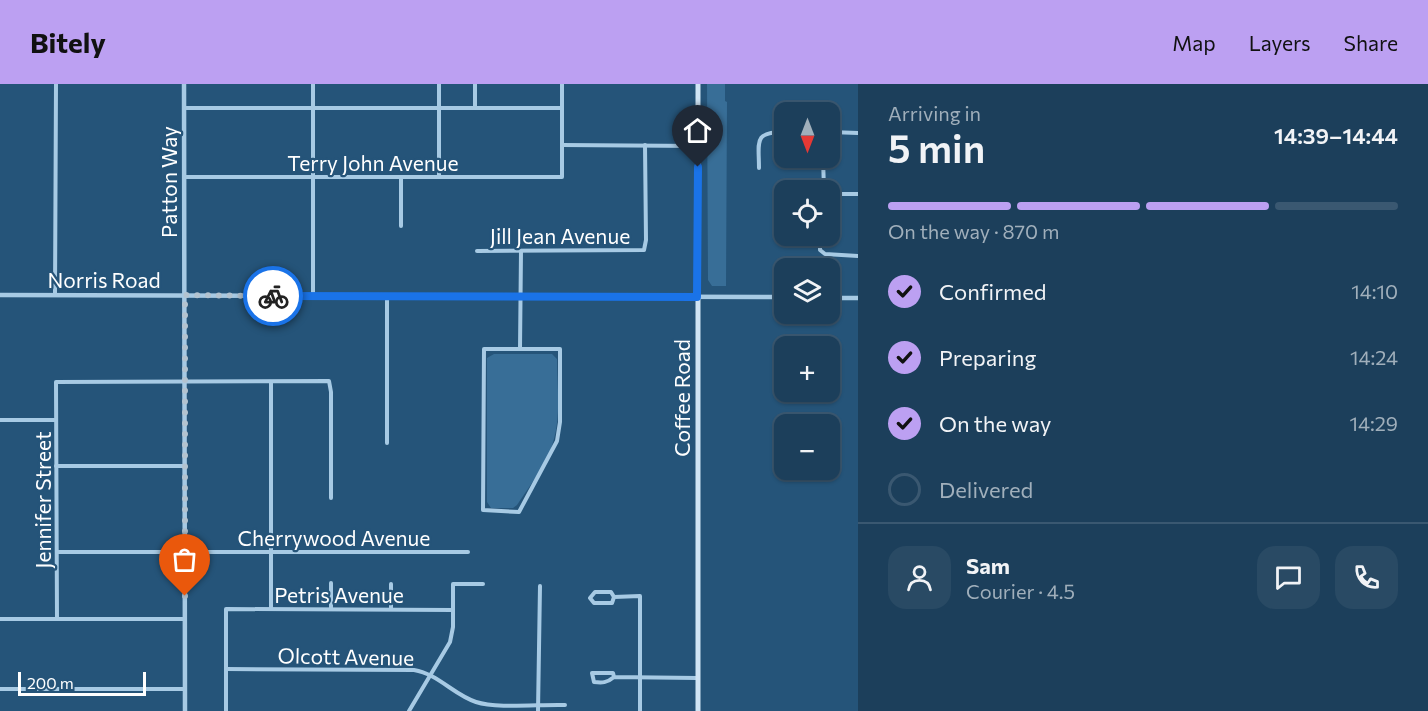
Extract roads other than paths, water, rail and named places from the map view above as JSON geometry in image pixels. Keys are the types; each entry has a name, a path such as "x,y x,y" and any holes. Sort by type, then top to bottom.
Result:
{"main road":[{"name":"Coffee Road","path":"698,84 698,711"}],"street":[{"path":"55,295 56,84"},
{"name":"Patton Way","path":"184,84 185,711"},
{"path":"313,84 313,296"},
{"path":"439,84 439,177"},
{"path":"475,84 475,108"},
{"path":"562,84 562,145 698,146"},
{"path":"184,108 562,108"},
{"path":"759,168 759,139 762,134 774,132"},
{"path":"840,132 858,133"},
{"name":"Terry John Avenue","path":"184,177 562,177 562,145"},
{"name":"Jill Jean Avenue","path":"477,251 644,250 646,240 645,145"},
{"path":"401,177 401,226"},
{"path":"840,194 858,194"},
{"path":"820,246 825,254 858,256"},
{"path":"520,349 521,251"},
{"name":"Norris Road","path":"0,295 774,297"},
{"path":"387,296 387,443"},
{"path":"840,298 858,298"},
{"path":"484,349 520,349 560,349 559,432 549,457 519,512 483,510 484,349"},
{"path":"185,382 329,381 331,392 331,498"},
{"name":"Jennifer Street","path":"57,619 56,382 185,382"},
{"path":"271,382 271,609"},
{"path":"0,420 57,420"},
{"path":"57,466 185,466"},
{"name":"Cherrywood Avenue","path":"57,552 468,552"},
{"path":"331,583 331,609"},
{"path":"391,584 391,609"},
{"path":"409,711 450,642 453,584 483,584"},
{"path":"538,711 540,586"},
{"path":"605,591 611,592 614,597 612,603 594,603 590,598 595,592 605,591"},
{"path":"614,597 640,596 640,711"},
{"name":"Petris Avenue","path":"226,669 226,609 453,609"},
{"path":"0,619 185,619"},
{"path":"226,669 226,711"},
{"name":"Olcott Avenue","path":"226,669 414,670 431,675 476,702 565,705"},
{"path":"614,677 613,673 600,672 592,673 591,678 594,682 609,682 614,677 698,678"},
{"path":"0,689 185,688"}]}
